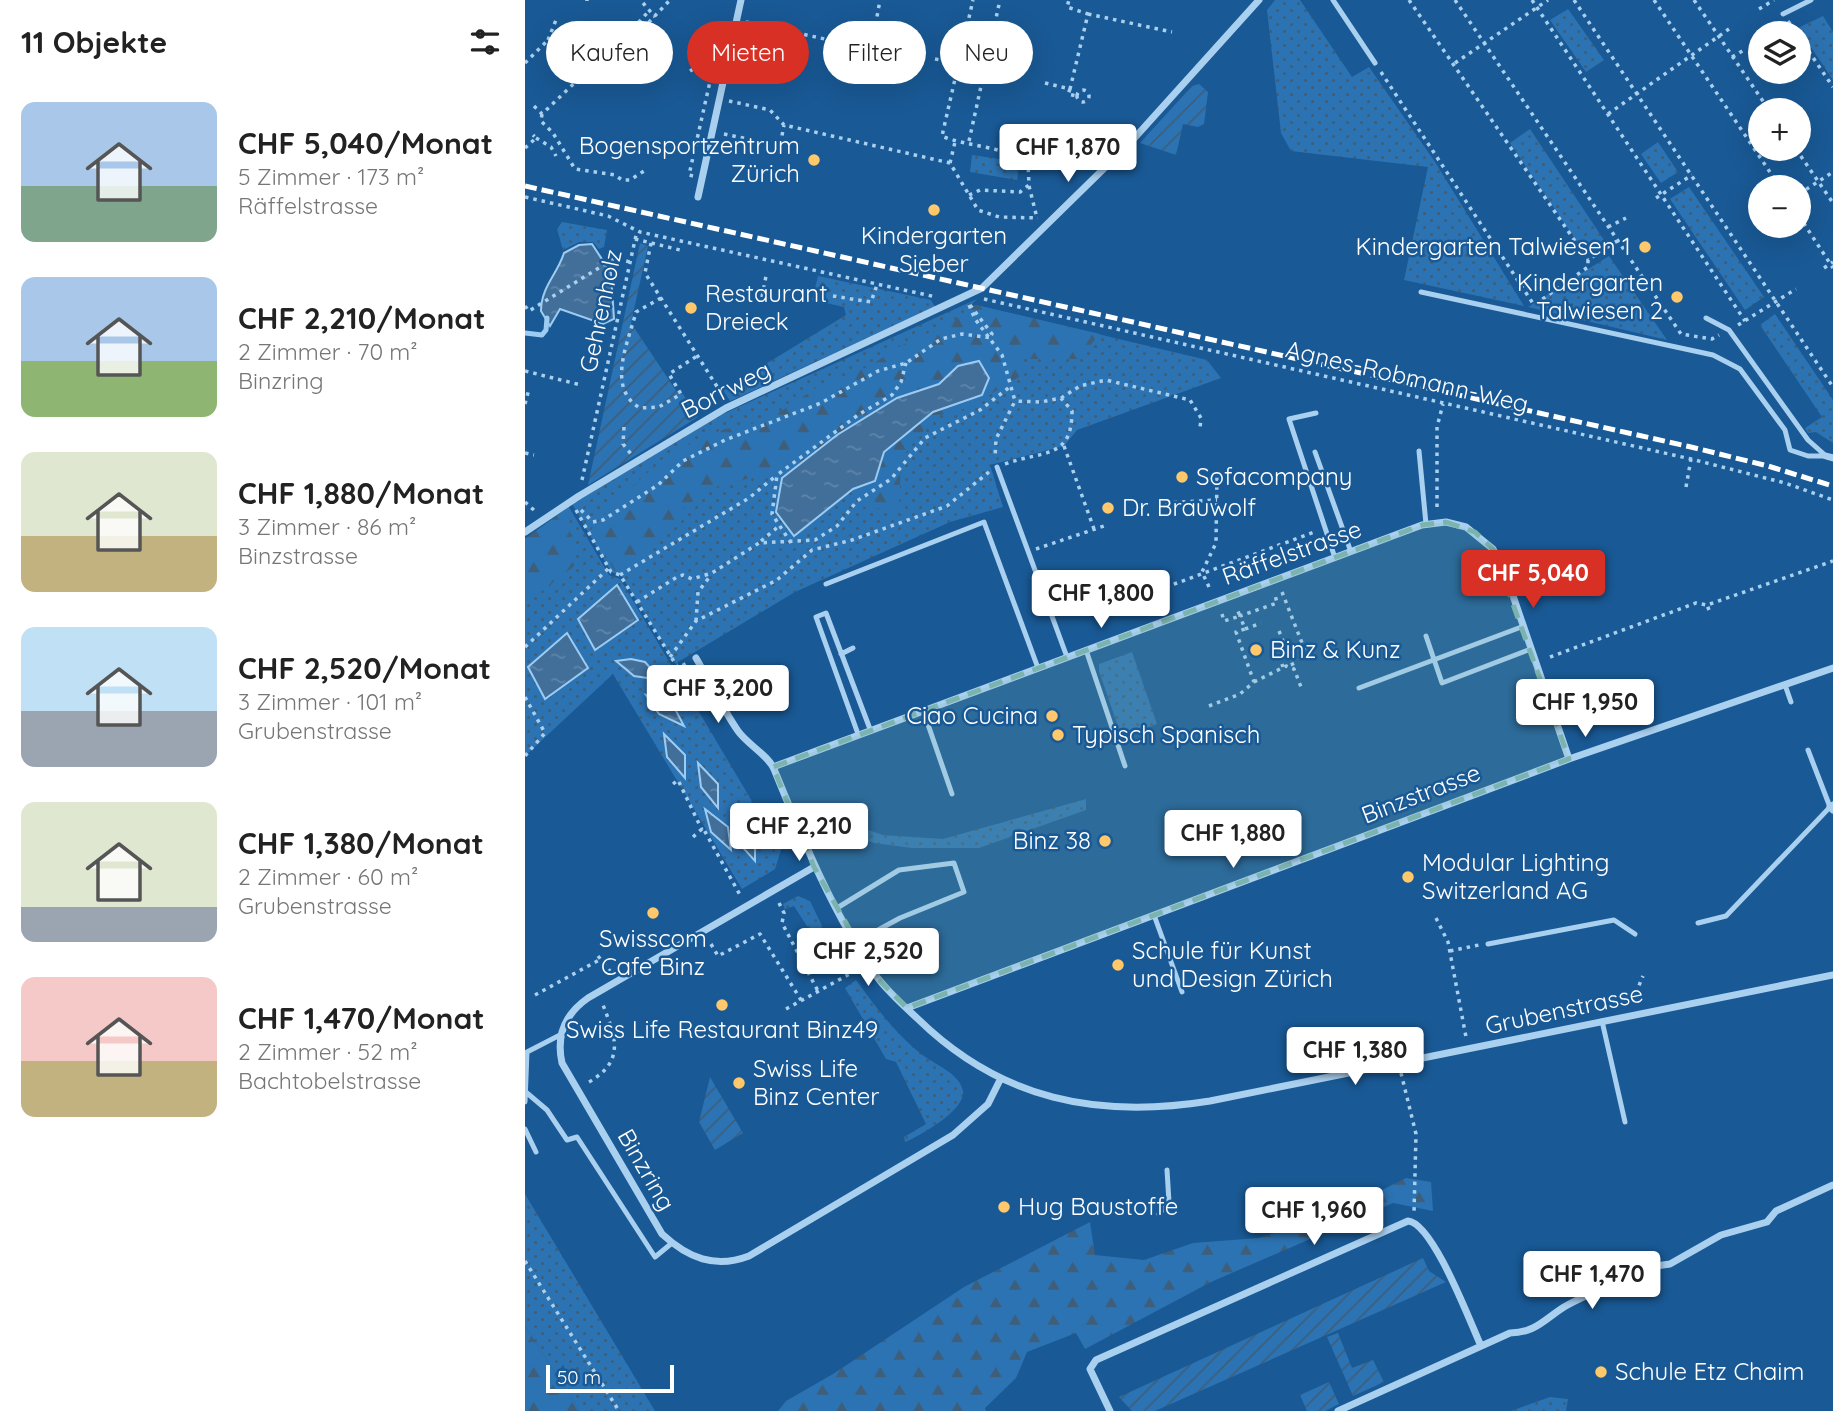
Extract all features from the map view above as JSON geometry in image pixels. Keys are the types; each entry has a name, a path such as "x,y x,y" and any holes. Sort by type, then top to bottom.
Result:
{"street":[{"path":"698,201 741,0"},
{"name":"Borrweg","path":"525,532 573,505 579,496 729,406 964,300 982,288 1129,143 1259,0"},
{"name":"Räffelstrasse","path":"773,766 1426,524 1438,522 1465,527 1493,549 1524,626 1569,759"},
{"name":"Grubenstrasse","path":"696,658 738,732 773,766 779,788 808,846 814,867 878,979 907,1008 970,1062 1031,1091 1090,1106 1171,1108 1833,975"},
{"name":"Binzstrasse","path":"907,1008 1569,759 1833,668"},
{"path":"560,1035 573,1010 588,998 814,867"},
{"name":"Binzring","path":"560,1035 562,1063 656,1224 681,1251 705,1261 728,1262 750,1256 953,1135 988,1104 1001,1078"},
{"path":"1338,1411 1481,1346 1546,1322 1563,1307 1656,1266 1670,1264 1721,1235 1731,1235 1767,1222 1776,1211 1833,1185"},
{"path":"1110,1411 1090,1369 1096,1360 1408,1221 1421,1226 1441,1259 1481,1346"}],"lane":[{"path":"1333,0 1375,63"},
{"path":"1783,14 1811,0"},
{"path":"1422,292 1713,355 1740,369 1785,430 1790,450 1808,456 1829,457"},
{"path":"1706,318 1729,330 1808,440 1829,457"},
{"path":"1317,414 1289,419 1335,558"},
{"path":"1419,451 1426,524"},
{"path":"1315,452 1351,552"},
{"path":"997,467 1067,657"},
{"path":"826,584 984,522 1038,668"},
{"path":"858,734 816,617 829,612 841,654 870,729"},
{"path":"1359,688 1524,626"},
{"path":"1426,636 1441,683 1531,649"},
{"path":"841,654 853,648"},
{"path":"1086,650 1125,766"},
{"path":"1785,685 1791,702"},
{"path":"923,710 952,794"},
{"path":"1698,923 1725,916 1832,807 1808,750"},
{"path":"837,908 899,870 954,863 964,892 900,919 856,942"},
{"path":"1154,915 1182,992"},
{"path":"1488,944 1614,920 1636,934"},
{"path":"1602,1021 1625,1122"},
{"path":"525,1101 527,1052 560,1035"},
{"path":"527,1094 547,1110 567,1140 577,1137 655,1257 672,1243"},
{"path":"525,1129 536,1152"},
{"path":"1159,1214 1169,1202 1167,1170"}],"path":[{"path":"650,21 670,0"},
{"path":"876,21 880,0"},
{"path":"968,21 973,0"},
{"path":"996,21 1000,0"},
{"path":"1069,0 1067,7 1088,14 1172,32"},
{"path":"1375,63 1534,305 1588,267 1588,260 1409,0"},
{"path":"1455,0 1684,337 1712,339 1795,289"},
{"path":"1532,0 1745,321"},
{"path":"1455,64 1548,0"},
{"path":"1574,0 1833,387"},
{"path":"1654,0 1772,175"},
{"path":"1694,0 1761,98"},
{"path":"1759,9 1774,0"},
{"path":"643,4 655,16"},
{"path":"640,21 649,11"},
{"path":"1077,96 1068,94 1088,14"},
{"path":"737,20 823,39"},
{"path":"1608,114 1720,39 1729,29"},
{"path":"525,63 546,42"},
{"path":"1732,57 1744,50"},
{"path":"1811,54 1833,87"},
{"path":"935,59 940,60"},
{"path":"1045,83 1070,89"},
{"path":"573,84 542,114 541,121 553,133 575,169 615,175 622,180 630,180 645,171"},
{"path":"954,84 942,136 955,142 969,141 1025,160 1030,169 1029,185 1037,218"},
{"path":"969,141 982,84"},
{"path":"728,100 770,110 784,125 950,163"},
{"path":"534,106 542,114"},
{"path":"726,134 780,146 784,125"},
{"path":"525,148 535,137 551,147 556,156"},
{"path":"955,142 950,163 978,210 988,215 1054,217"},
{"path":"1804,161 1833,203"},
{"path":"1811,186 1833,172"},
{"path":"1656,198 1692,175"},
{"path":"969,195 980,190 1011,194 1020,192 1029,185"},
{"name":"Agnes-Robmann-Weg","path":"525,197 608,216 637,231 877,285 964,300 1691,459 1833,500"},
{"path":"1608,227 1626,218"},
{"name":"Gehrenholz","path":"579,496 600,389 637,231"},
{"path":"1811,233 1832,264 1824,268"},
{"path":"635,239 680,250"},
{"path":"1588,260 1618,241"},
{"path":"651,243 645,273 715,384"},
{"path":"525,306 529,311 615,258 630,262"},
{"path":"762,297 766,276"},
{"path":"833,296 871,302 877,285"},
{"path":"661,299 636,312 621,378 625,395 640,408 659,407 681,394 669,374 697,356"},
{"path":"964,300 992,334 991,337 1007,366 1016,401 993,449 997,467"},
{"path":"573,505 593,522 603,520 658,485 683,461 725,440 821,403 878,371 906,363 941,339 962,334 991,337"},
{"path":"621,575 749,498 858,415 892,395 901,382 906,363"},
{"name":"Gehrenholz","path":"525,371 532,375 582,385"},
{"path":"1016,401 1041,402 1062,398 1069,391 1093,381 1121,382 1135,389 1190,400 1201,418 1200,428"},
{"path":"759,543 815,540 837,526 857,500 891,480 925,439 981,410 1011,386"},
{"path":"525,404 529,389"},
{"path":"670,657 695,621 777,580 812,550 852,540 947,506 980,477 997,467 1064,446 1070,437 1072,411 1062,398"},
{"path":"1437,507 1437,426 1443,404"},
{"path":"624,427 623,444 637,461"},
{"path":"1064,446 1094,529"},
{"path":"525,453 534,455"},
{"path":"1686,487 1691,459"},
{"path":"776,475 772,514 791,543"},
{"path":"1209,587 1203,574 1216,544 1217,476"},
{"path":"1165,503 1217,500"},
{"path":"573,505 608,568 621,575 678,668"},
{"path":"637,602 677,577 683,575 692,579 712,573 759,543 779,525"},
{"path":"1028,552 1104,526"},
{"path":"1132,615 1126,601 1326,528"},
{"path":"812,550 815,540"},
{"path":"1550,657 1696,603 1708,608 1833,561"},
{"path":"525,647 608,568"},
{"path":"695,621 698,592 712,573"},
{"path":"1282,592 1304,648 1319,643"},
{"path":"1222,614 1224,621 1277,603 1275,595"},
{"path":"1237,609 1245,629"},
{"path":"1254,682 1236,632 1261,623"},
{"path":"1279,631 1301,687"},
{"path":"1279,656 1283,667"},
{"path":"1209,706 1240,694 1254,682 1283,667 1294,669"},
{"path":"525,697 544,733 525,755"},
{"path":"673,784 678,780 702,831"},
{"path":"693,837 703,828 740,895"},
{"path":"779,903 784,913 782,923 818,991"},
{"path":"1436,918 1445,932 1450,951 1466,1037"},
{"path":"711,944 718,956 760,934 801,1000"},
{"path":"1450,951 1488,944"},
{"path":"535,995 599,957 610,971"},
{"path":"786,1009 855,971"},
{"path":"1637,1002 1635,995 1643,976"},
{"path":"1620,996 1635,995"},
{"path":"589,1082 603,1073 612,1062 615,1039 603,1005"},
{"path":"1401,1073 1416,1134 1415,1204"},
{"path":"525,1261 619,1411"}],"highlighted area":[{"path":"1446,522 1475,532 1493,549 1569,759 907,1008 878,979 814,867 773,767 1422,525"}],"green space":[{"path":"1275,0 1300,0 1352,77 1369,67 1435,162 1524,306 1404,280 1428,167 1291,151 1281,133 1267,10"},
{"path":"1568,9 1604,60 1586,72 1550,20"},
{"path":"1823,16 1833,32 1833,80 1811,47 1811,22"},
{"path":"1199,84 1208,92 1204,124 1198,127 1183,124 1176,155 1140,143 1192,86"},
{"path":"1530,129 1606,243 1586,255 1510,143"},
{"path":"1658,142 1678,172 1661,183 1641,154"},
{"path":"972,155 1020,162 1017,180 970,172"},
{"path":"1689,187 1764,297 1745,310 1670,199"},
{"path":"562,222 607,230 604,247 599,249 593,242 579,242 563,250 557,229"},
{"path":"640,243 648,246 631,323 677,392 683,394 698,417 588,485"},
{"path":"1609,256 1667,340 1528,307"},
{"path":"818,276 931,300 935,307 730,401 723,390 846,315 844,307 812,300"},
{"path":"977,299 969,307 976,305 1207,360 1221,378 1077,430 1064,446 990,465 1003,507 950,522 795,592 678,662 678,668 621,575 611,572 571,502 719,416"},
{"path":"976,305 1100,334 1078,359 1024,359 1019,377 968,408 936,416 901,458 899,510 864,507 855,470 795,484 760,477 723,483 685,506 639,569 625,576 614,570 591,530 617,500 664,458 701,438 725,429 747,426 783,410 816,388 870,366 898,347 952,322"},
{"path":"1775,314 1833,400 1833,443 1816,432 1808,433 1805,428 1822,417 1760,325"},
{"path":"569,507 609,575 620,579 781,850 775,869 742,889 613,674 525,756 525,539"},
{"path":"569,507 571,544 577,564 525,604 525,539"},
{"path":"1132,652 1157,724 1122,738 1099,664"},
{"path":"1086,799 1086,810 979,848 912,848 874,843 813,822 812,811 883,835 943,839"},
{"path":"798,896 810,901 837,957 842,956 845,964 835,970 794,906 785,909 783,904"},
{"path":"856,980 895,1030 924,1056 953,1075 963,1091 962,1098 950,1114 905,1142 904,1137 926,1124 896,1062 886,1059 845,988"},
{"path":"710,1077 743,1133 715,1150 699,1122"},
{"path":"1406,1178 1431,1182 1433,1211 1393,1203 1211,1282 1085,1349 1076,1333 1027,1352 1016,1378 985,1408 986,1411 778,1411 786,1401 833,1374 964,1287 1090,1222 1095,1255 1144,1260 1193,1243 1259,1238 1338,1212"},
{"path":"525,1194 655,1411 580,1411 525,1326"},
{"path":"1423,1258 1429,1271 1446,1282 1155,1411 1132,1411 1119,1397"},
{"path":"525,1326 580,1411 525,1411"},
{"path":"1338,1333 1352,1368 1373,1360 1384,1382 1353,1396 1327,1337"},
{"path":"1329,1382 1339,1404 1325,1411 1307,1411 1300,1395"},
{"path":"1550,1397 1568,1399 1566,1411 1511,1411"}],"water":[{"path":"592,244 611,273 614,319 603,324 560,309 550,326 541,311 546,288 564,253 579,245"},
{"path":"979,361 989,378 982,395 933,412 884,452 875,481 853,489 794,536 776,512 782,478 837,435 897,398 939,384 958,366"},
{"path":"617,585 638,620 595,650 578,619"},
{"path":"567,633 588,668 545,699 528,667"},
{"path":"631,659 645,662 661,680 634,676 616,661"},
{"path":"646,695 673,705 684,726 659,714"},
{"path":"664,734 685,755 685,778 667,757"},
{"path":"698,763 718,784 718,808 701,787"},
{"path":"705,809 728,827 731,850 711,832"},
{"path":"734,817 755,838 755,861 737,841"}],"waterway":[{"path":"525,333 542,335 546,330 547,318"}],"railway":[{"path":"525,186 1691,447 1833,486"}],"place":[{"name":"Bogensportzentrum Zürich","path":"814,160"},
{"name":"Kindergarten Sieber","path":"934,210"},
{"name":"Kindergarten Talwiesen 1","path":"1645,247"},
{"name":"Kindergarten Talwiesen 2","path":"1677,297"},
{"name":"Restaurant Dreieck","path":"691,308"},
{"name":"Sofacompany","path":"1182,477"},
{"name":"Dr. Brauwolf","path":"1108,508"},
{"name":"Binz & Kunz","path":"1256,650"},
{"name":"Ciao Cucina","path":"1052,716"},
{"name":"Typisch Spanisch","path":"1058,735"},
{"name":"Binz 38","path":"1105,841"},
{"name":"Modular Lighting Switzerland AG","path":"1408,877"},
{"name":"Swisscom Cafe Binz","path":"653,913"},
{"name":"Schule für Kunst und Design Zürich","path":"1118,965"},
{"name":"Swiss Life Restaurant Binz49","path":"722,1005"},
{"name":"Swiss Life Binz Center","path":"739,1083"},
{"name":"Hug Baustoffe","path":"1004,1207"},
{"name":"Schule Etz Chaim","path":"1601,1372"}]}
